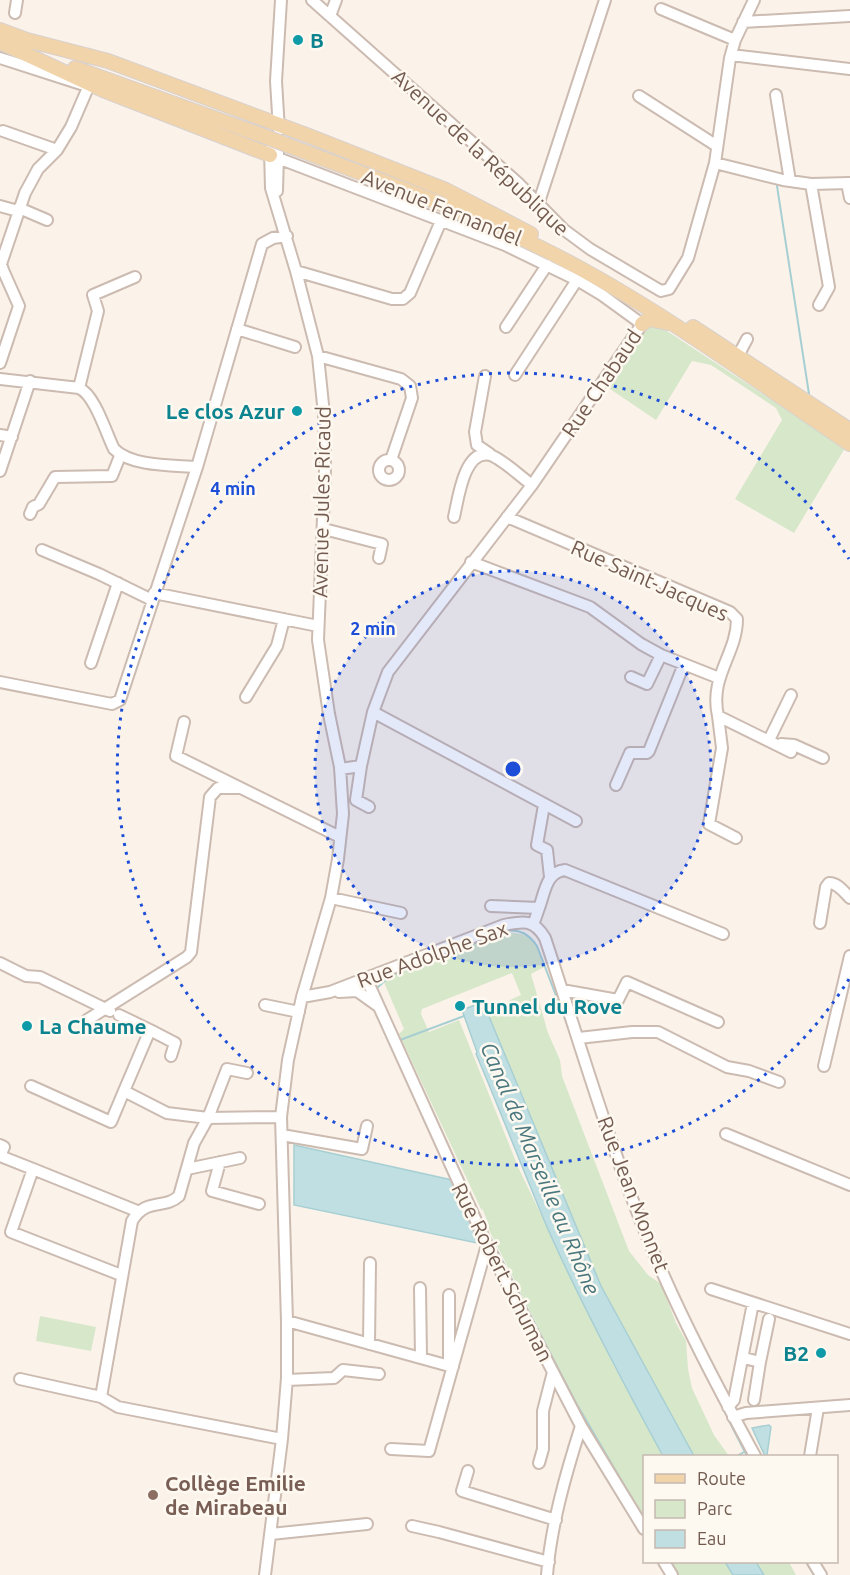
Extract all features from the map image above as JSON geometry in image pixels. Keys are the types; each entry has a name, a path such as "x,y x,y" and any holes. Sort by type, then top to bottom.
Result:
{"main road":[{"name":"Avenue Fernandel","path":"0,30 445,206 531,243 615,288 678,327 850,444"},
{"name":"Avenue Fernandel","path":"0,41 462,205 562,251 638,292 850,430"},
{"path":"0,41 90,84 175,119 275,139"},
{"path":"642,324 646,320 654,319 678,327"}],"street":[{"path":"15,13 17,0"},
{"name":"Avenue Jules Ricaud","path":"265,1575 287,1380 282,1117 288,1060 302,997 331,898 343,814 340,769 318,640 324,529 324,414 318,356 297,271 271,188 281,0"},
{"name":"Avenue de la République","path":"312,0 518,183 562,229 590,249 662,291 669,289 688,258 715,163"},
{"path":"330,16 336,0"},
{"path":"538,205 604,0"},
{"path":"754,0 735,40 731,55 715,163 790,182 849,183 850,198"},
{"path":"661,9 735,40"},
{"path":"743,22 850,16"},
{"path":"731,55 850,69"},
{"path":"0,363 19,306 1,264 25,193 38,169 57,150 71,127 90,84 78,84 1,59"},
{"path":"776,95 790,182"},
{"path":"639,96 717,146"},
{"path":"3,131 57,150"},
{"name":"Rue Chabaud","path":"275,139 441,221 472,232 577,280 642,324 532,484 388,672 373,712 356,800 369,807"},
{"path":"811,184 829,287 819,305"},
{"path":"0,206 47,220"},
{"path":"297,271 392,299 403,299 410,293 441,221"},
{"path":"0,682 112,704 120,700 197,467 262,244 273,238 286,236"},
{"path":"506,327 547,265"},
{"path":"79,388 98,311 93,295 135,277"},
{"path":"515,375 577,280"},
{"path":"237,329 295,347"},
{"path":"738,356 747,339"},
{"path":"318,356 401,379 410,386 412,398 391,460"},
{"path":"485,376 474,432 477,445 532,484"},
{"path":"0,379 30,381 86,391 92,399 114,449 120,456 138,462 197,467"},
{"path":"0,471 30,381"},
{"path":"0,435 12,437"},
{"path":"453,517 466,470 472,459 480,454 492,455"},
{"path":"30,514 33,507 39,504 55,477 112,477 120,456"},
{"name":"Rue Saint-Jacques","path":"507,517 730,612 737,619 737,631 719,678 714,701 722,748 708,824 736,838"},
{"path":"324,529 382,544 379,558"},
{"path":"42,550 153,597 318,626"},
{"path":"471,562 590,607 641,644 661,655 719,678"},
{"path":"91,663 118,583"},
{"path":"246,697 277,646 284,619"},
{"path":"631,677 647,684 661,655"},
{"path":"660,711 682,663"},
{"path":"616,785 630,753 649,751 682,663"},
{"path":"772,742 791,695"},
{"path":"373,712 576,821"},
{"path":"718,716 791,752"},
{"path":"184,722 176,756 340,837"},
{"path":"772,742 794,745 823,758"},
{"path":"340,769 361,766"},
{"path":"87,1020 112,1011 188,957 191,952 210,797 218,788 240,788"},
{"path":"539,908 550,877 548,850 537,845 544,805"},
{"path":"550,877 556,871 565,870 723,934"},
{"path":"820,923 826,886 833,883 850,898"},
{"path":"331,898 401,913"},
{"name":"Rue Adolphe Sax","path":"302,997 330,993 360,983 504,925 521,921 533,924 539,908 491,906"},
{"name":"Rue Jean Monnet","path":"533,924 540,929 545,938 612,1143 650,1244 698,1352 754,1455"},
{"path":"824,1066 850,956"},
{"path":"0,963 26,976 40,977 175,1043 171,1056"},
{"path":"562,990 618,1000 627,982 718,1022"},
{"path":"360,983 379,1006"},
{"name":"Rue Robert Schuman","path":"360,983 379,1006 487,1245 553,1372 582,1426 643,1526"},
{"path":"265,1005 299,1012"},
{"path":"31,1086 111,1122 150,1030"},
{"path":"579,1038 632,1032 658,1032 727,1067 749,1071 779,1082"},
{"path":"101,1397 132,1221 137,1211 174,1200 179,1196 194,1143 208,1118 228,1069 247,1073"},
{"path":"124,1091 167,1113 208,1118 282,1117"},
{"path":"282,1135 362,1149 367,1126"},
{"path":"726,1134 850,1185"},
{"path":"0,1145 4,1147 0,1156 137,1211"},
{"path":"186,1170 240,1158"},
{"path":"220,1162 212,1191 259,1204"},
{"path":"33,1169 11,1232 121,1275"},
{"path":"390,1449 429,1450 487,1245"},
{"path":"369,1344 370,1263"},
{"path":"420,1288 421,1358"},
{"path":"711,1289 850,1334"},
{"path":"449,1295 451,1366"},
{"path":"753,1303 744,1358 731,1412 746,1413 850,1405"},
{"path":"754,1400 769,1319"},
{"path":"287,1321 451,1366"},
{"path":"744,1358 760,1362"},
{"path":"287,1380 334,1378 343,1370 379,1374"},
{"path":"539,1463 543,1449 543,1411 553,1372"},
{"path":"20,1379 101,1397 118,1407 282,1439"},
{"path":"810,1455 818,1408"},
{"path":"547,1575 556,1520 573,1451 582,1426"},
{"path":"468,1471 462,1491 556,1520"},
{"path":"271,1534 367,1524"},
{"path":"412,1526 549,1562"}],"green space":[{"path":"654,325 667,331 845,448 794,533 735,499 782,420 776,408 711,365 692,361 656,420 610,389 610,382 645,327"},
{"path":"503,932 528,936 536,943 546,966 531,974 548,1033 560,1060 562,1076 629,1251 648,1275 661,1284 676,1323 686,1341 692,1388 714,1435 728,1455 693,1455 601,1286 487,1012 521,995 512,973 422,1009 421,1014 429,1032 459,1020 519,1169 613,1364 662,1455 643,1455 643,1517 587,1424 485,1222 487,1221 483,1210 399,1034 404,1029 380,973"},
{"path":"40,1316 96,1327 91,1351 36,1341"},
{"path":"671,1563 726,1563 733,1575 679,1575"},
{"path":"757,1563 790,1563 796,1575 764,1575"}],"water":[{"name":"Canal de Marseille au Rhône","path":"483,1002 601,1286 693,1455 662,1455 603,1343 547,1227 476,1054 462,1010"},
{"path":"294,1145 452,1180 482,1244 294,1205"},
{"path":"769,1425 771,1427 767,1455 765,1455 752,1428"},
{"path":"726,1563 757,1563 764,1575 733,1575"}],"waterway":[{"path":"777,186 809,394"},
{"path":"378,992 377,988 390,976 506,931 516,931 527,935 537,946 570,1032"},
{"path":"400,1040 464,1016"},
{"path":"414,1071 487,1231 576,1403 643,1517"},
{"path":"689,1339 719,1401"},
{"path":"727,1417 746,1455"},
{"path":"739,1455 744,1452"},
{"path":"671,1563 678,1575"},
{"path":"807,1563 814,1575"}],"place":[{"name":"B","path":"298,40"},
{"name":"Le clos Azur","path":"297,411"},
{"name":"Tunnel du Rove","path":"460,1006"},
{"name":"La Chaume","path":"27,1026"},
{"name":"B2","path":"821,1353"},
{"name":"Collège Emilie de Mirabeau","path":"153,1495"}]}
